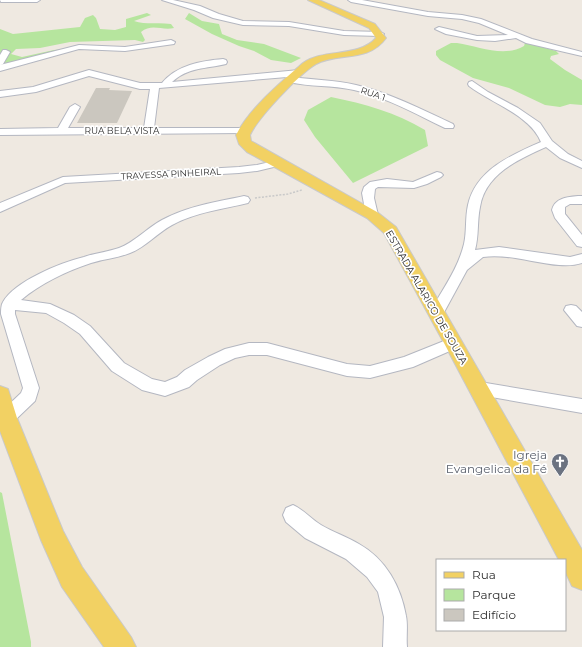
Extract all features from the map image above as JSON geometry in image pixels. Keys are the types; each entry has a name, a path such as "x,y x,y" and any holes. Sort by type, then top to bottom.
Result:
{"main road":[{"path":"245,130 264,107 306,65 320,59 351,53 374,46 379,42 381,38 380,34 365,22 312,0"},
{"name":"ESTRADA ALARICO DE SOUZA","path":"245,130 242,134 242,140 246,146 372,214 390,230 480,389 582,576"},
{"path":"3,407 54,540 72,577 121,647"}],"street":[{"path":"1,0 36,0"},
{"path":"166,0 249,24 289,24 338,32 380,34"},
{"path":"351,0 428,14 474,19 492,24 516,36 548,47 582,54"},
{"path":"205,2 211,14"},
{"path":"438,29 479,39 493,40 516,36"},
{"path":"0,66 79,47 125,49 171,42"},
{"path":"0,66 6,52"},
{"path":"149,131 160,86 176,74 194,66 223,62"},
{"name":"RUA 1","path":"0,94 20,93 36,90 89,73 106,76 132,84 160,86 295,77 364,90 394,101 449,126"},
{"path":"472,84 485,94 515,110 536,125 544,136 547,144 564,156 582,165"},
{"path":"62,131 75,107"},
{"name":"RUA BELA VISTA","path":"0,132 245,130"},
{"path":"437,312 470,248 474,204 480,188 488,178 505,163 547,144"},
{"name":"TRAVESSA PINHEIRAL","path":"0,208 41,188 63,180 239,170 257,168 278,163"},
{"path":"372,214 367,193 369,188 374,184 381,182 413,186 437,175"},
{"path":"3,407 29,396 31,388 8,314 9,304 17,296 52,273 86,260 126,250 137,245 157,228 180,216 216,205 244,200"},
{"path":"582,200 564,201 558,206 557,210 559,215 582,243"},
{"path":"458,272 472,258 481,253 497,252 571,262 582,258"},
{"path":"9,304 37,306 57,312 85,330 118,367 136,379 156,388 165,389 174,386 214,361 231,353 249,349 267,349 347,370 370,372 407,363 454,343"},
{"path":"571,310 582,322"},
{"path":"480,389 582,406"},
{"path":"292,515 312,531 353,552 374,570 387,587 395,617 395,647"}],"path":[{"path":"244,200 288,194 318,185"}],"green space":[{"path":"147,13 151,15 134,21 143,23 171,24 174,28 145,29 141,32 145,40 143,42 135,40 70,42 40,48 16,49 11,54 22,57 65,49 8,66 4,63 0,63 0,29 13,34 80,27 85,18 93,15 96,18 100,29 115,30 126,27 126,19"},
{"path":"189,13 202,21 219,24 222,34 237,40 264,44 301,58 291,63 271,60 254,51 212,34 185,19"},
{"path":"451,43 491,50 508,51 524,46 525,43 528,43 556,51 559,54 551,56 550,59 582,80 582,105 570,104 560,107 545,105 509,88 473,78 440,60 436,55 436,51"},
{"path":"331,97 380,109 414,124 425,130 428,146 353,183 315,137 304,120 308,110"},
{"path":"0,492 2,493 31,647 0,647"}],"building":[{"path":"96,88 132,91 117,123 77,123"}],"place":[{"name":"Igreja Evangelica da Fé","path":"560,477"}]}
